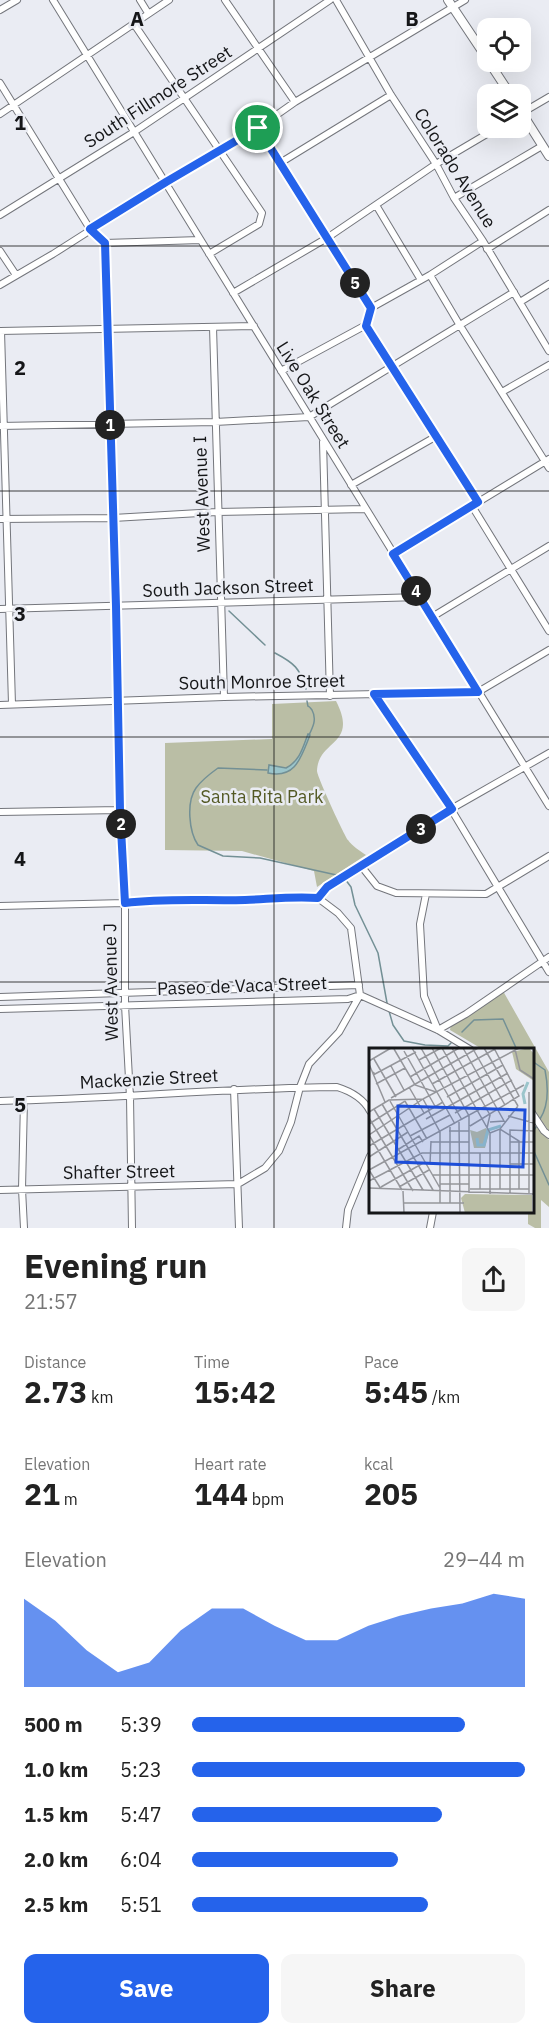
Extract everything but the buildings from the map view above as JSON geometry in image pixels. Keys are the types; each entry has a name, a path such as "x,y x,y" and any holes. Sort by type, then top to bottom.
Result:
{"street":[{"path":"0,10 17,0"},
{"name":"Live Oak Street","path":"53,0 549,806"},
{"path":"140,0 148,13"},
{"path":"0,114 169,0"},
{"path":"225,0 295,102"},
{"name":"South Fillmore Street","path":"0,215 184,100 330,0"},
{"name":"Colorado Avenue","path":"336,0 391,96 436,164 453,198 483,241 549,351"},
{"path":"0,285 258,128 450,3 465,0"},
{"path":"450,3 477,44"},
{"path":"134,24 262,213 259,224 209,254"},
{"path":"0,83 90,229 105,243 200,240"},
{"path":"280,163 391,96"},
{"path":"531,107 549,97"},
{"path":"258,128 371,308"},
{"path":"531,128 549,156"},
{"path":"233,293 327,238 436,164 480,138"},
{"path":"453,198 542,146"},
{"path":"376,205 421,280"},
{"path":"488,249 549,210"},
{"path":"281,371 366,326 371,308 483,241"},
{"name":"West Avenue J","path":"105,243 120,810 125,903 125,1005 130,1096 132,1228"},
{"path":"0,251 16,275"},
{"path":"393,554 548,463 459,324 430,274"},
{"path":"520,302 549,284"},
{"path":"1,426 215,422 309,417 514,292"},
{"path":"12,704 8,609 8,519 1,426 0,331 254,326"},
{"path":"366,326 435,437 510,569 549,631"},
{"name":"West Avenue I","path":"213,327 219,603 224,697"},
{"path":"502,392 549,365"},
{"path":"351,485 435,437"},
{"path":"323,439 330,696"},
{"path":"0,519 113,518 217,512 366,508"},
{"path":"432,617 549,546"},
{"name":"South Jackson Street","path":"0,609 420,597"},
{"name":"South Monroe Street","path":"0,705 224,697 478,692 549,650"},
{"path":"374,694 452,809 496,887 549,972"},
{"path":"318,898 327,887 452,809 549,753"},
{"path":"0,812 120,810"},
{"path":"362,867 377,886 396,893 486,894 549,856"},
{"path":"426,894 420,924 424,996 438,1030"},
{"path":"0,906 186,899 245,900 293,896 318,898 338,913 351,928 360,995 339,1032 309,1064 291,1122 279,1151 266,1168 238,1184"},
{"path":"438,1030 466,1014 549,957"},
{"name":"Paseo de Vaca Street","path":"0,997 359,985"},
{"path":"360,995 438,1030 468,1048"},
{"name":"Paseo de Vaca Street","path":"0,1009 348,999 360,995"},
{"name":"Mackenzie Street","path":"0,1101 201,1093 234,1089 337,1087 349,1091 369,1108"},
{"path":"234,1089 239,1228"},
{"path":"24,1100 22,1189 24,1228"},
{"path":"534,1116 544,1131 549,1134"},
{"path":"346,1228 348,1210 369,1158"},
{"name":"Shafter Street","path":"0,1190 238,1184"},
{"path":"430,1228 433,1213"}],"green space":[{"name":"Santa Rita Park","path":"336,701 343,726 336,741 319,761 317,771 346,836 366,855 317,887 314,871 242,851 165,850 165,743 272,739 272,704"},
{"path":"503,991 549,1072 549,1131 534,1110 534,1048 480,1048 450,1030 451,1025 473,1013"},
{"path":"534,1124 549,1140 549,1207 541,1200 541,1228 528,1224 528,1213 534,1213"}],"water":[{"path":"308,734 310,735 304,751 291,769 285,773 268,773 269,765 286,768 295,762"}],"waterway":[{"path":"229,611 265,645"},
{"path":"275,653 295,667 306,689"},
{"path":"307,701 314,717 309,735"},
{"path":"267,770 218,768 196,788 191,801 190,817 192,833 198,845 223,856 260,858 341,876"},
{"path":"345,879 351,887 355,905 378,953 387,1003"},
{"path":"389,1011 393,1025 404,1041 448,1046 451,1043"},
{"path":"462,1032 474,1020 503,1019 516,1048"},
{"path":"534,1062 545,1070 546,1076 546,1101 540,1119"},
{"path":"534,1151 549,1185"}],"route":[{"path":"258,128 371,308 366,326 478,502 393,554 478,692 374,694 452,809 327,887 318,898 293,896 245,900 147,900 125,903 120,810 105,243 90,229 258,128"}]}
